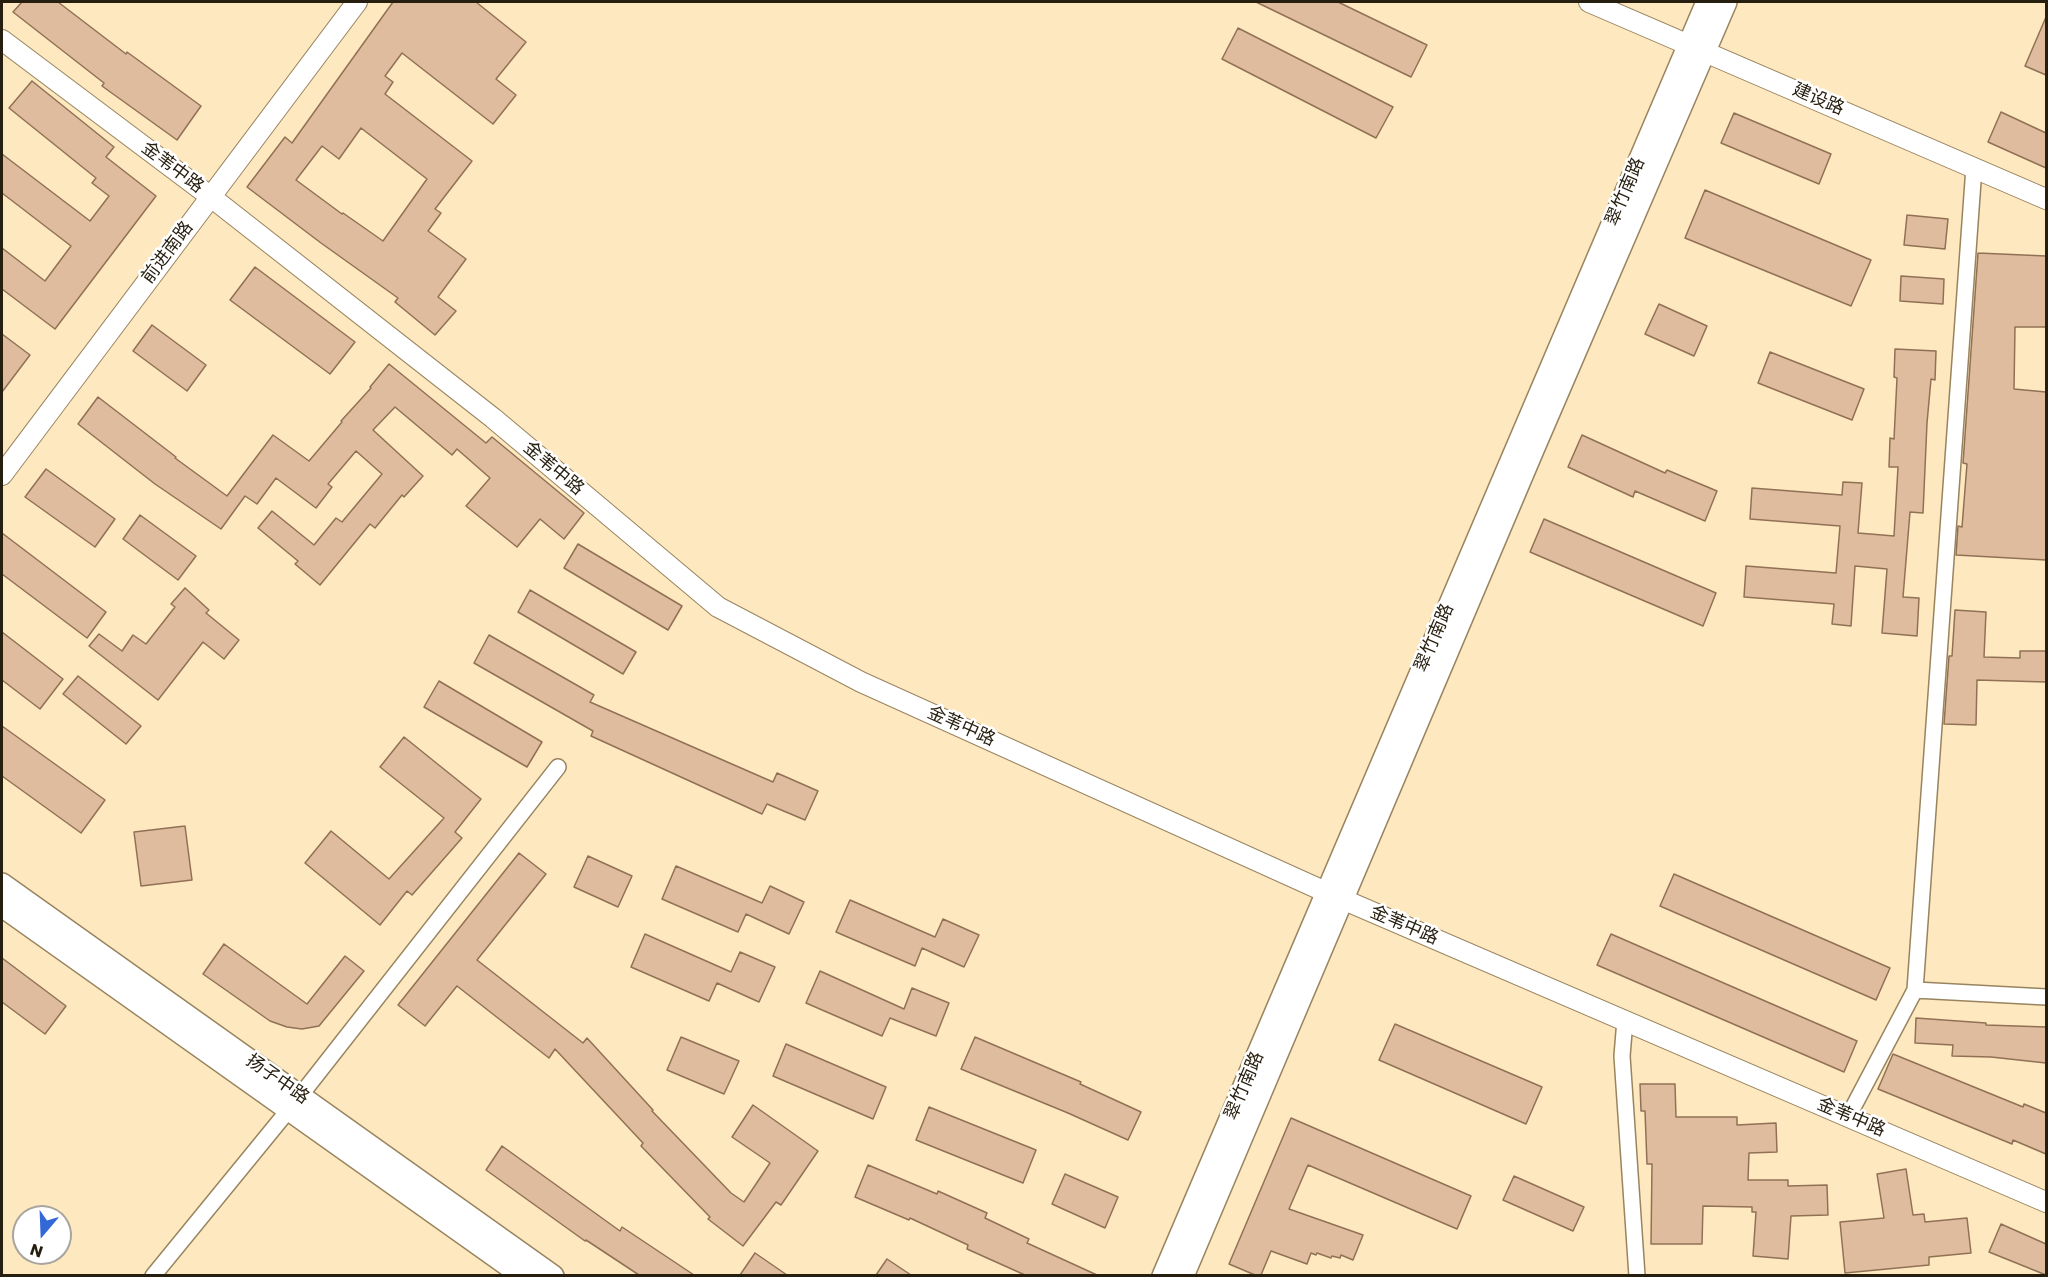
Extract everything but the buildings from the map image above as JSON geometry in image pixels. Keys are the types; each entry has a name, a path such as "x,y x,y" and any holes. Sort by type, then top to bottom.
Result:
{"main road":[{"name":"翠竹南路","path":"1697,48 1707,2"},
{"name":"翠竹南路","path":"1183,1275 1517,443 1697,48 1726,2"},
{"name":"扬子中路","path":"2,884 523,1275"},
{"name":"翠竹南路","path":"1163,1275 1336,896"},
{"name":"扬子中路","path":"2,906 553,1275"}],"street":[{"name":"前进南路","path":"2,475 357,2"},
{"name":"建设路","path":"1589,2 2046,199"},
{"name":"金苇中路","path":"2,39 211,197 493,418 718,607 861,682 1336,896 2046,1202"},
{"path":"1848,1117 1915,990 1974,167"},
{"path":"153,1275 294,1102 558,767"},
{"path":"1915,990 2046,997"},
{"path":"1625,1020 1622,1056 1637,1275"}]}
